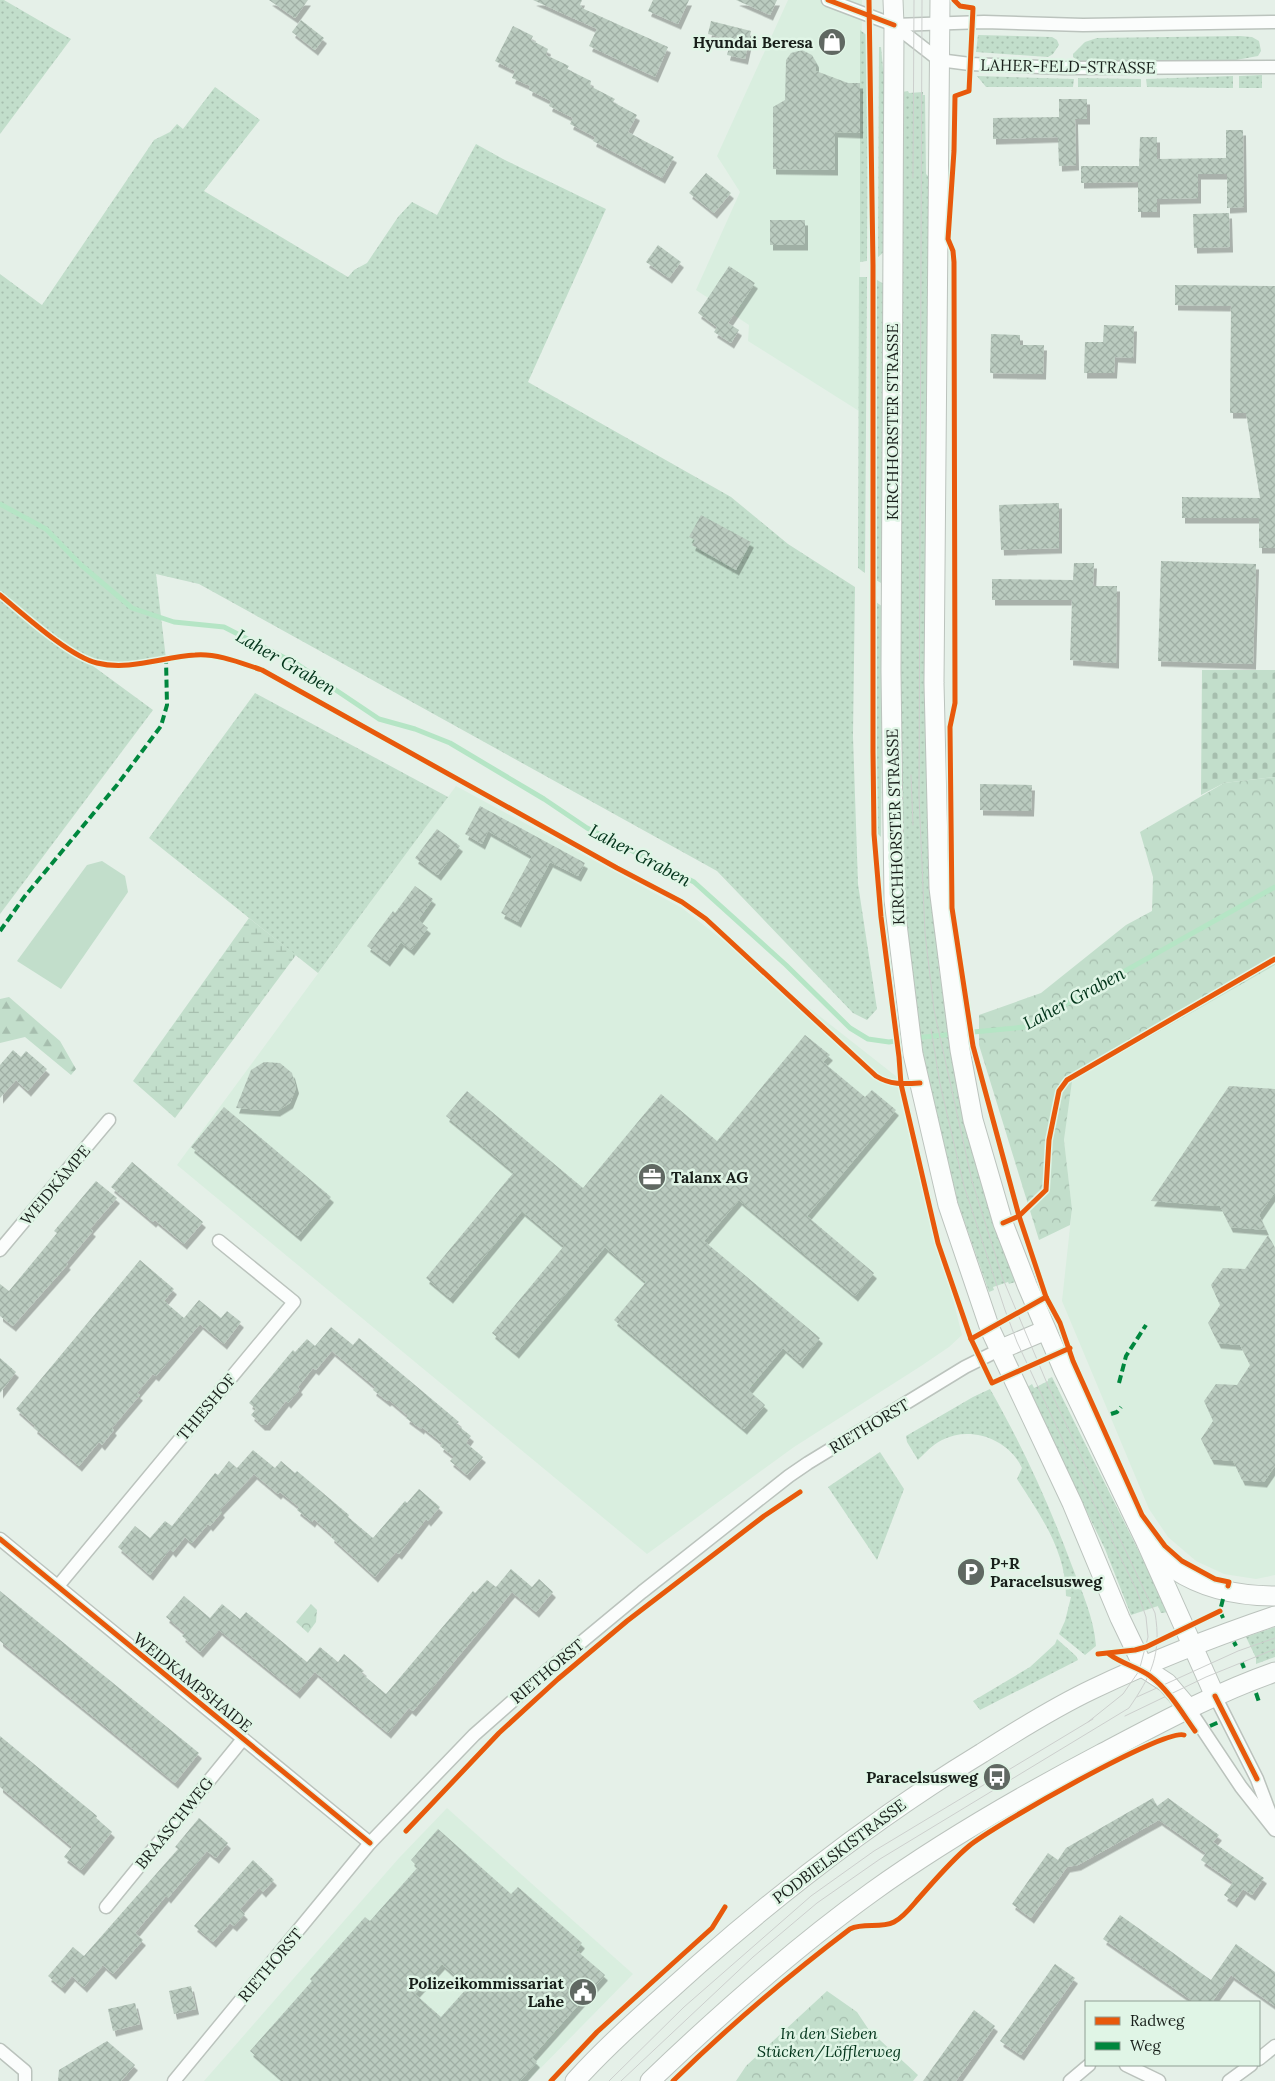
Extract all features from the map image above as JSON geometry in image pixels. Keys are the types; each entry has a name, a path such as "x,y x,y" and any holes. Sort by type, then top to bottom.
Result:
{"main road":[{"name":"KIRCHHORSTER STRASSE","path":"893,0 892,721 894,900 907,1016 913,1054 948,1205 976,1293 999,1350 1072,1503 1120,1618 1144,1668"},
{"path":"940,0 934,683 939,888 960,1050 973,1120 1001,1213 1027,1285 1215,1696"},
{"path":"999,1350 1046,1330"},
{"path":"1147,1544 1174,1568 1200,1583 1226,1592 1253,1596 1275,1596"},
{"name":"PODBIELSKISTRASSE","path":"575,2081 646,2012 734,1933 793,1884 862,1832 934,1782 1024,1727 1093,1689 1192,1646 1275,1616"},
{"path":"1144,1668 1167,1683 1189,1709"},
{"path":"650,2081 769,1972 893,1878 1024,1795 1215,1696 1275,1672"}],"street":[{"path":"828,0 894,26 984,22 1083,25 1275,22"},
{"name":"LAHER-FELD-STRASSE","path":"894,26 940,60 970,64 1065,68 1275,67"},
{"name":"WEIDKÄMPE","path":"0,1250 109,1120"},
{"name":"THIESHOF","path":"58,1586 294,1302 219,1241"},
{"name":"RIETHORST","path":"174,2081 370,1843 486,1724 549,1669 663,1575 808,1463 965,1367 999,1350"},
{"name":"WEIDKAMPSHAIDE","path":"0,1539 370,1843"},
{"path":"1215,1696 1257,1779 1275,1826"},
{"path":"1189,1709 1241,1787 1275,1830"},
{"name":"BRAASCHWEG","path":"106,1907 243,1739"},
{"path":"1260,2058 1275,2046"},
{"path":"0,2050 25,2071 25,2081"},
{"path":"1070,2081 1088,2066"},
{"path":"1128,2066 1159,2081"},
{"path":"1229,2081 1249,2066"}],"shaded area":[{"path":"788,0 862,0 859,411 748,341 749,325 696,290 740,192 717,156"},
{"name":"Talanx AG","path":"456,786 682,908 897,1077 962,1335 949,1347 921,1366 794,1447 647,1554 177,1165"},
{"path":"1275,965 1275,1575 1256,1579 1224,1574 1196,1561 1168,1537 1149,1509 1062,1301 1072,1209 1064,1140 1071,1081"},
{"path":"447,1808 633,1974 528,2081 204,2081 399,1858"}],"green space":[{"path":"0,0 4,0 71,39 0,134"},
{"path":"860,30 868,36 867,261 860,262"},
{"path":"978,35 1052,37 1057,40 1059,45 1053,54 1048,57 976,52"},
{"path":"1252,37 1259,41 1261,51 1258,56 1236,60 1079,62 1073,57 1073,54 1085,42 1097,38"},
{"path":"879,47 881,47 885,89 884,252 878,257"},
{"path":"1262,75 1262,88 1239,88 1239,76"},
{"path":"977,76 1074,79 1073,87 986,87"},
{"path":"1233,76 1233,88 1147,87 1146,79"},
{"path":"1078,78 1141,79 1141,87 1078,87"},
{"path":"215,87 260,120 204,191 348,277 354,270 367,263 398,217 412,202 437,215 476,144 606,209 528,382 731,497 788,544 855,587 853,736 858,884 877,1009 867,1020 853,1013 717,871 199,584 156,574 166,659 119,666 95,663 78,655 153,710 0,914 0,599 43,629 0,595 0,274 42,305 154,140 170,132 177,124 183,129"},
{"path":"908,91 909,93 923,92 923,95 925,95 926,174 929,177 930,860 939,970 956,1075 1000,1240 1015,1282 1009,1284 1008,1282 993,1287 994,1290 989,1292 958,1203 928,1082 910,971 902,885 899,768 902,92"},
{"path":"859,277 867,277 865,573 858,568"},
{"path":"877,280 884,284 884,581 881,583 876,580"},
{"path":"876,602 883,607 881,837 878,834 875,683"},
{"path":"1202,670 1275,670 1275,777 1224,783 1201,795"},
{"path":"255,693 448,797 318,973 149,838"},
{"path":"1275,777 1275,965 1072,1081 1064,1140 1072,1209 1070,1225 1039,1240 979,1045 979,1015 1041,993 1126,925 1152,911 1153,877 1140,832 1224,783"},
{"path":"102,861 125,876 128,892 61,989 17,961 87,865"},
{"path":"249,918 296,955 175,1118 133,1081"},
{"path":"9,997 60,1041 76,1069 71,1075 25,1037 0,1043 0,999"},
{"path":"1052,1377 1169,1612 1161,1613 1158,1606 1131,1615 1105,1549 1026,1388 1032,1384 1034,1388"},
{"path":"990,1389 1014,1432 1045,1498 1087,1605 1093,1625 1096,1646 1085,1655 1059,1634 1065,1621 1071,1597 1066,1596 1062,1564 1057,1549 1043,1520 1017,1479 1022,1468 1016,1458 998,1442 976,1435 964,1434 942,1440 918,1460 907,1442 906,1436"},
{"path":"880,1452 904,1489 877,1560 828,1487"},
{"path":"311,1604 317,1610 316,1622 308,1633 296,1622"},
{"path":"1275,1627 1275,1657 1256,1664 1256,1658 1246,1637"},
{"path":"1057,1639 1078,1660 980,1710 973,1701 1030,1667 1055,1644"},
{"name":"In den Sieben Stücken/Löfflerweg","path":"827,1991 857,2012 869,2030 918,2075 913,2081 736,2081 746,2066"}],"building":[{"path":"269,0 308,0 295,18"},
{"path":"533,0 582,0 580,5 584,9 668,47 655,77 589,46 597,29"},
{"path":"653,0 689,0 678,24 648,11"},
{"path":"736,0 777,0 770,15"},
{"path":"301,20 324,38 315,50 292,32"},
{"path":"711,21 751,31 745,59 727,55 731,40 708,34"},
{"path":"513,26 533,36 531,40 548,49 546,55 569,66 567,69 591,81 590,86 615,99 613,102 637,115 628,132 674,157 662,178 593,141 595,137 570,124 573,118 549,106 551,101 529,90 530,86 512,78 515,71 495,61"},
{"path":"802,50 812,55 816,62 816,71 848,83 860,83 860,133 835,132 835,170 773,169 773,107 785,100 786,60 791,53"},
{"path":"1059,99 1087,99 1087,119 1075,119 1076,165 1059,166 1058,137 993,139 993,118 1059,117"},
{"path":"1226,130 1243,130 1244,207 1227,208 1227,174 1198,174 1198,198 1157,199 1157,212 1138,212 1138,182 1081,183 1081,166 1139,166 1140,137 1157,137 1157,159 1226,158"},
{"path":"706,173 731,193 714,213 689,193"},
{"path":"1229,213 1230,247 1194,248 1193,214"},
{"path":"770,220 805,220 805,245 770,245"},
{"path":"658,245 681,262 669,278 646,262"},
{"path":"729,266 755,283 728,323 739,330 731,343 714,332 717,327 698,313"},
{"path":"1175,285 1275,286 1275,548 1259,548 1259,518 1182,518 1182,497 1260,498 1246,413 1230,413 1231,306 1175,305"},
{"path":"1104,325 1134,326 1133,358 1115,357 1114,373 1084,373 1085,342 1103,342"},
{"path":"991,334 1020,335 1020,345 1044,345 1043,374 990,373"},
{"path":"1059,503 1059,548 1001,550 999,505"},
{"path":"701,515 751,542 736,570 692,545 695,540 689,537"},
{"path":"1161,561 1256,564 1253,664 1158,661"},
{"path":"1074,563 1094,563 1093,586 1117,586 1116,663 1070,660 1072,600 992,600 992,579 1073,580"},
{"path":"980,784 1032,785 1031,811 980,810"},
{"path":"480,806 585,863 578,876 550,862 518,922 501,913 532,856 488,831 482,844 465,834"},
{"path":"437,829 460,846 438,875 415,858"},
{"path":"415,886 433,899 418,920 428,928 411,950 401,942 387,961 367,946 393,911 395,913"},
{"path":"805,1035 830,1055 823,1062 865,1097 872,1090 896,1110 807,1216 874,1273 855,1296 739,1200 704,1241 820,1338 800,1363 783,1348 748,1390 765,1405 744,1429 614,1320 646,1282 605,1247 516,1353 492,1333 564,1246 522,1211 450,1298 426,1278 514,1172 446,1116 467,1091 583,1188 661,1094 717,1141"},
{"path":"13,1050 21,1057 26,1051 47,1069 28,1091 16,1080 0,1098 0,1065"},
{"path":"264,1062 280,1063 292,1073 296,1088 290,1103 277,1111 236,1108 251,1070"},
{"path":"1229,1086 1275,1089 1275,1192 1259,1215 1266,1230 1230,1227 1220,1206 1151,1201"},
{"path":"224,1107 331,1197 298,1236 191,1147"},
{"path":"132,1162 203,1222 184,1244 155,1220 153,1222 111,1187"},
{"path":"96,1181 117,1198 90,1229 93,1231 66,1263 68,1264 13,1326 0,1316 0,1284 9,1291 57,1233 54,1231"},
{"path":"1268,1235 1275,1248 1275,1466 1264,1482 1242,1480 1233,1461 1211,1459 1201,1439 1213,1421 1204,1401 1216,1384 1237,1385 1250,1365 1240,1345 1218,1343 1208,1323 1220,1305 1211,1285 1223,1268 1245,1269"},
{"path":"140,1260 174,1289 164,1301 184,1318 199,1300 221,1318 227,1311 241,1322 224,1344 200,1324 156,1376 153,1374 137,1393 140,1395 112,1428 114,1430 102,1445 99,1442 79,1466 34,1428 35,1426 16,1409"},
{"path":"331,1327 353,1345 359,1338 459,1422 456,1424 471,1436 466,1443 483,1457 467,1475 450,1461 454,1457 440,1446 442,1443 422,1427 421,1429 406,1418 408,1416 389,1400 387,1401 373,1390 375,1387 332,1351 316,1370 313,1368 298,1387 300,1389 288,1403 286,1401 267,1425 262,1425 251,1415 256,1409 249,1403 293,1350 295,1352 307,1339 315,1346"},
{"path":"0,1358 16,1372 0,1393"},
{"path":"253,1450 275,1468 281,1461 295,1473 297,1471 373,1538 405,1501 407,1503 419,1489 440,1507 428,1521 426,1519 399,1554 396,1552 375,1577 314,1519 312,1522 297,1510 299,1507 280,1492 278,1494 254,1474 220,1510 222,1512 210,1526 208,1524 192,1543 185,1537 173,1552 170,1549 150,1575 118,1547 135,1526 150,1538 165,1521 172,1526 215,1473 218,1475 229,1461 237,1468"},
{"path":"511,1569 532,1587 539,1579 553,1592 536,1612 512,1592 413,1711 409,1708 388,1733 315,1672 297,1693 219,1630 200,1652 182,1636 185,1633 166,1617 184,1596 210,1618 222,1604 240,1619 246,1612 307,1662 320,1647 338,1662 344,1654 364,1671 361,1673 386,1694 473,1591 475,1593 487,1580 496,1587"},
{"path":"0,1591 199,1753 175,1783 0,1641"},
{"path":"0,1736 97,1816 96,1818 112,1832 81,1870 64,1857 72,1847 0,1787"},
{"path":"1153,1798 1157,1806 1168,1798 1219,1835 1213,1842 1264,1878 1252,1895 1243,1889 1234,1902 1224,1895 1233,1882 1201,1860 1206,1853 1159,1820 1078,1865 1067,1867 1031,1918 1012,1904 1048,1853 1058,1860 1066,1848"},
{"path":"199,1818 228,1843 216,1858 207,1851 168,1898 166,1896 135,1933 143,1940 113,1974 103,1965 84,1987 72,1976 62,1988 48,1976 73,1947 84,1956 178,1849 175,1847"},
{"path":"438,1829 511,1894 518,1887 582,1943 576,1950 605,1975 532,2057 537,2062 520,2081 284,2081 250,2051 365,1917 370,1921 418,1867 411,1860","holes":["442,1964 468,1987 441,2017 415,1994"]},
{"path":"253,1860 274,1880 263,1892 259,1888 240,1909 245,1914 234,1926 230,1923 213,1942 194,1926"},
{"path":"1120,1915 1211,1980 1236,1944 1275,1972 1275,2006 1231,1975 1213,2001 1193,2001 1103,1939"},
{"path":"1055,1964 1075,1978 1021,2055 1000,2041"},
{"path":"191,1986 196,2009 174,2014 169,1991"},
{"path":"135,2003 140,2024 113,2031 108,2009"},
{"path":"974,2010 995,2026 969,2063 956,2081 923,2081"},
{"path":"107,2041 135,2065 121,2081 58,2081 59,2070"}],"waterway":[{"name":"Laher Graben","path":"0,504 46,529 80,564 132,608 174,622 224,627 297,664 379,719 415,729 450,743 544,799 587,828 694,882 786,965 850,1028 868,1039 889,1042 907,1039"},
{"name":"Laher Graben","path":"963,1033 1025,1027 1275,887"},
{"name":"Laher Graben","path":"915,1038 954,1034"}],"tram line":[{"path":"913,178 914,0"},
{"path":"621,2081 753,1957 817,1903 880,1859 1129,1708 1149,1675 1156,1653 1157,1628 1155,1613 1049,1388 1003,1279 972,1181 934,1010 925,933 919,796 922,0"},
{"path":"911,775 913,825"},
{"path":"931,1029 940,1084 964,1186 1005,1310 1017,1342 1075,1466 1137,1591 1146,1617 1148,1637 1139,1671 1123,1694 1088,1722"},
{"path":"1137,1697 1238,1651 1275,1638"},
{"path":"1125,1716 1206,1677 1275,1649"},
{"path":"609,2081 684,2007 811,1896 874,1851 1093,1719"}],"marked path":[{"path":"0,931 25,896 117,785 161,726 167,705 166,659"},
{"path":"1119,1383 1126,1356 1146,1325"},
{"path":"1111,1414 1117,1412 1121,1407"},
{"path":"1223,1599 1220,1611 1224,1620"},
{"path":"1234,1642 1236,1646"},
{"path":"1242,1663 1244,1668"},
{"path":"1256,1693 1259,1702"},
{"path":"1210,1726 1219,1722"}],"cycle path":[{"path":"828,0 894,25"},
{"path":"869,0 873,265 874,834 881,917 901,1084 938,1243 971,1339 992,1383 1070,1348"},
{"path":"954,0 960,6 973,8 969,91 955,96 954,151 948,239 953,251 954,262 955,703 950,727 952,908 973,1046 1019,1216 1046,1297 1060,1323 1073,1361 1142,1515 1165,1546 1182,1561 1215,1579 1229,1582 1228,1586"},
{"path":"0,595 61,644 74,653 97,663 134,665 183,656 203,655 229,659 262,670 617,868 682,902 706,919 876,1076 903,1084 920,1083"},
{"path":"1003,1223 1019,1216 1046,1190 1049,1140 1059,1091 1067,1080 1275,959"},
{"path":"971,1339 1046,1297"},
{"path":"406,1831 499,1733 558,1679 627,1621 764,1516 800,1492"},
{"path":"0,1539 370,1843"},
{"path":"1098,1654 1146,1647 1220,1611"},
{"path":"1109,1654 1145,1673 1157,1682 1175,1702 1195,1731"},
{"path":"1215,1696 1257,1779"},
{"path":"673,2081 759,2002 850,1929 861,1926 889,1924 901,1917 956,1858 984,1835 1113,1762 1170,1737 1184,1735"},
{"path":"551,2081 597,2032 712,1928 725,1907"}],"place":[{"name":"Hyundai Beresa","path":"832,42"},
{"name":"Talanx AG","path":"652,1177"},
{"name":"P+R Paracelsusweg","path":"971,1572"},
{"name":"Paracelsusweg","path":"997,1777"},
{"name":"Polizeikommissariat Lahe","path":"583,1992"}]}
